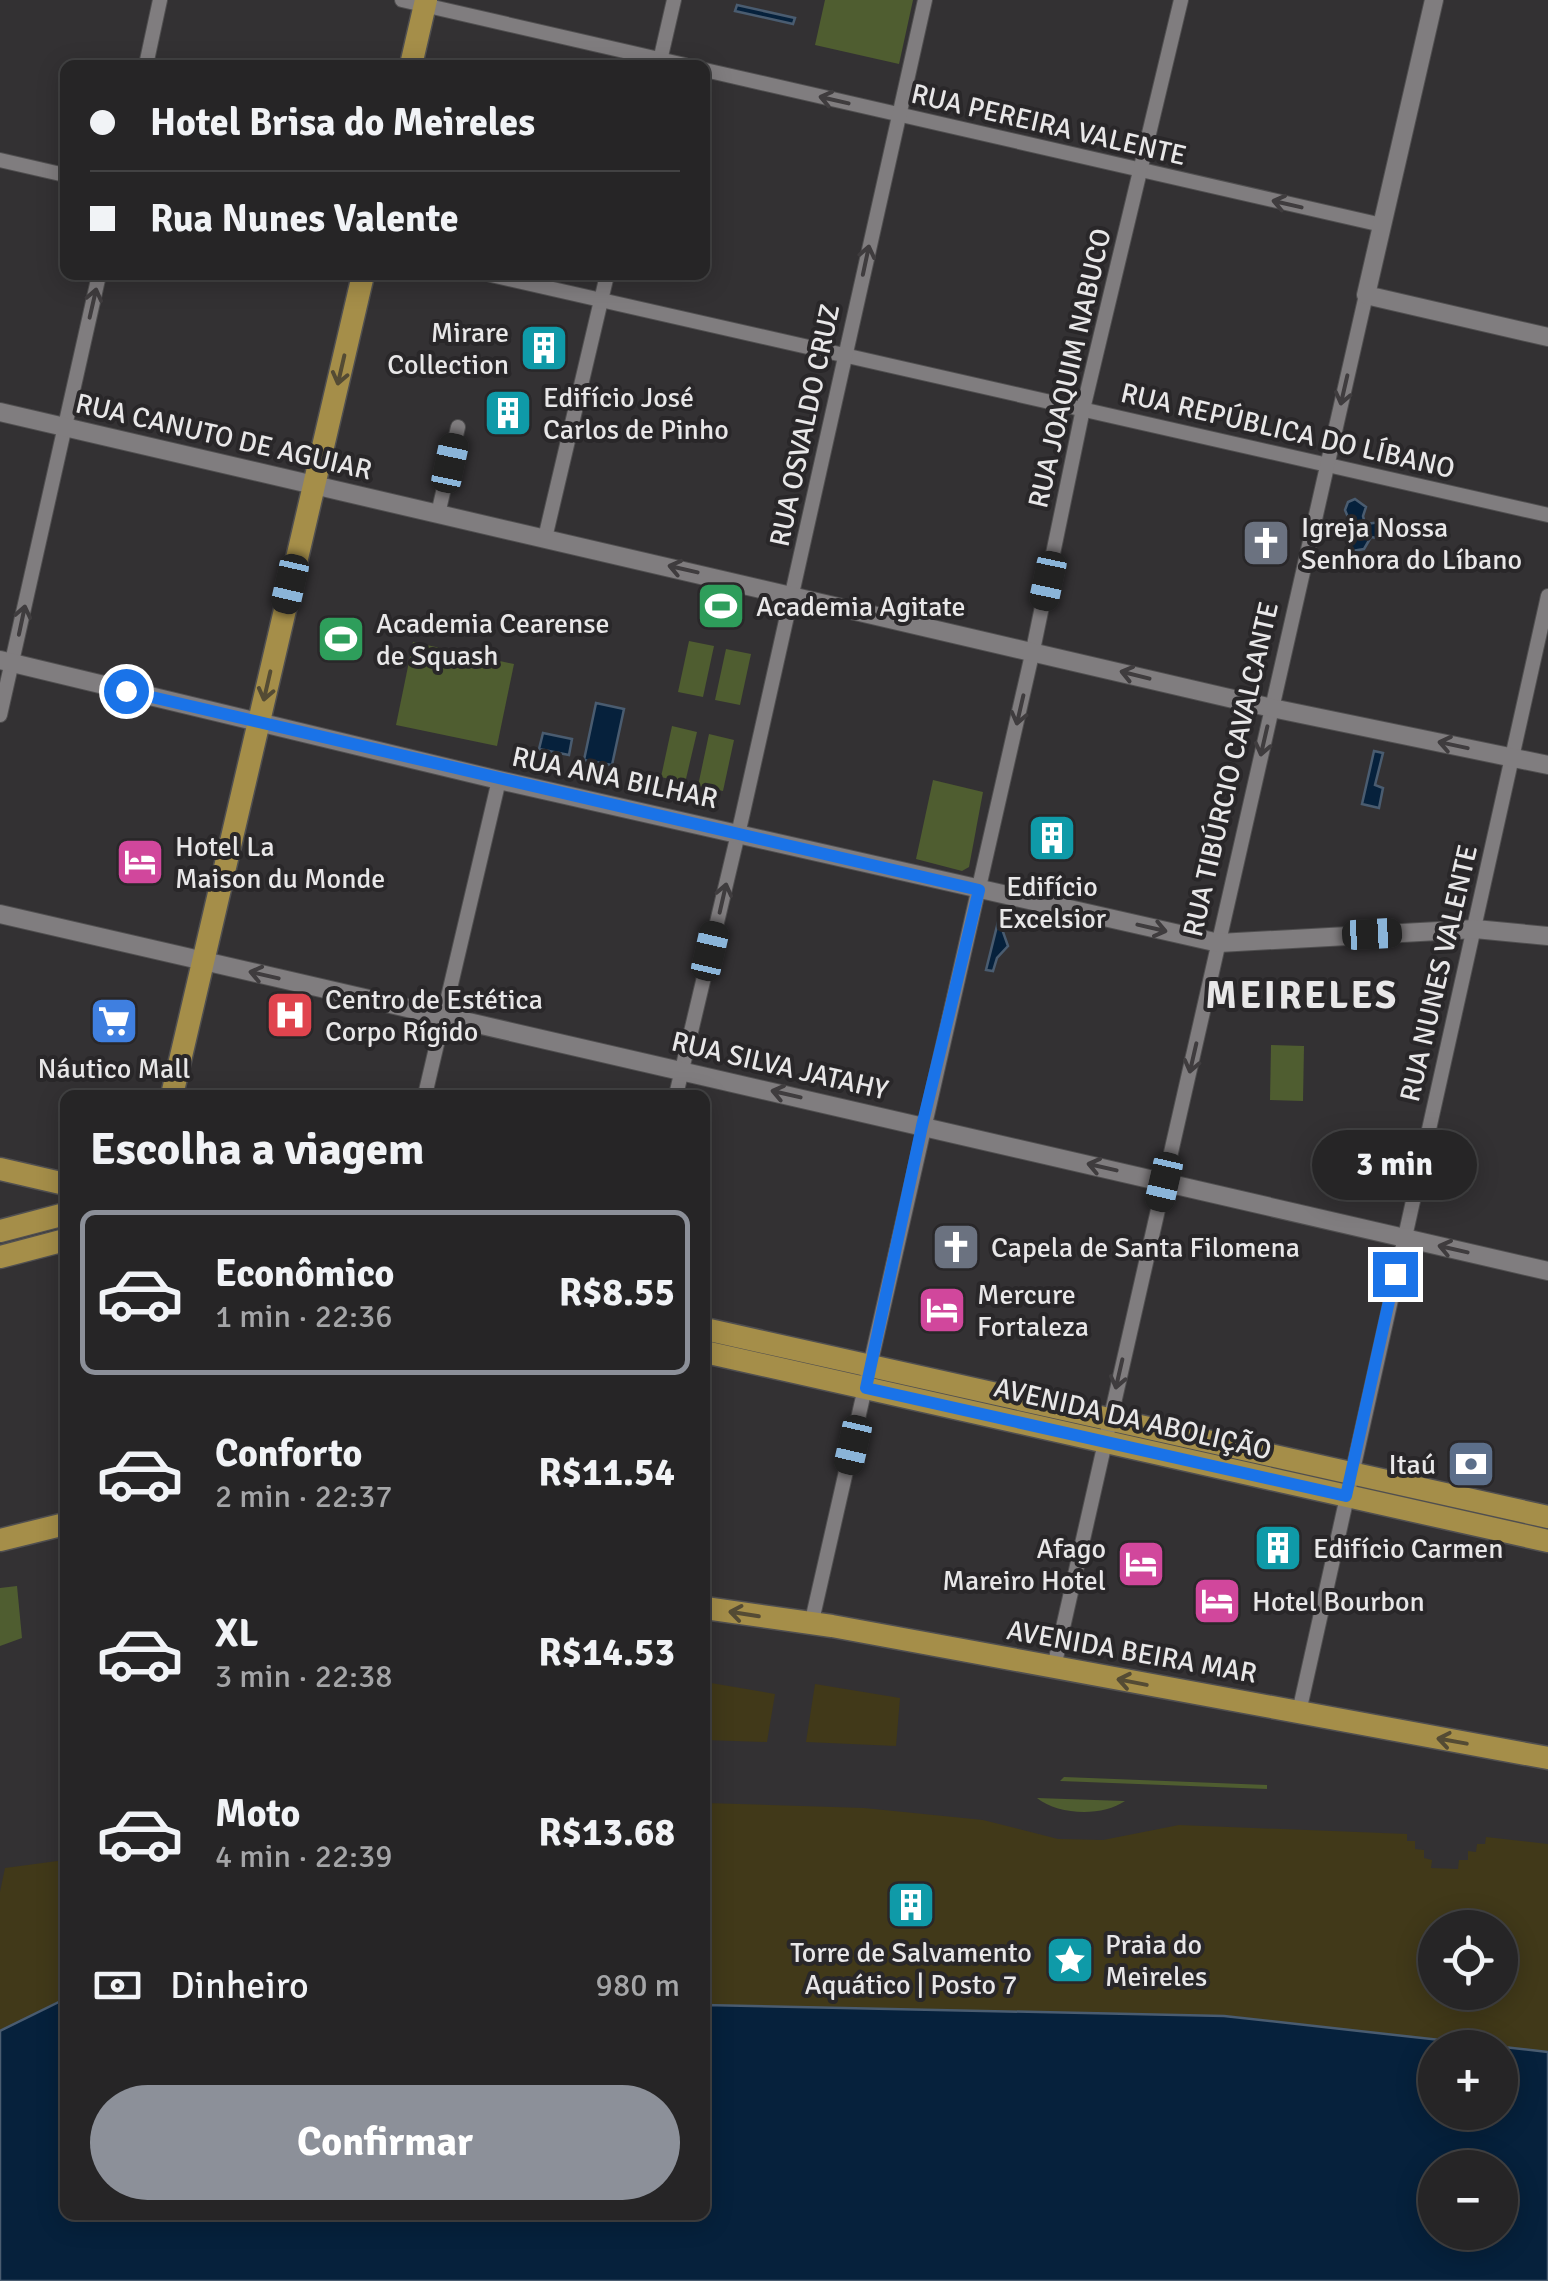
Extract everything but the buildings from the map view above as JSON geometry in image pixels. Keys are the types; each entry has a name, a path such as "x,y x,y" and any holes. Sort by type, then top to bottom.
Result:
{"main road":[{"path":"412,60 418,2"},
{"path":"173,1090 362,280"},
{"path":"0,1169 60,1183"},
{"path":"0,1231 60,1215"},
{"path":"0,1257 60,1241"},
{"name":"AVENIDA DA ABOLIÇÃO","path":"710,1330 1103,1442 1548,1517"},
{"name":"AVENIDA DA ABOLIÇÃO","path":"710,1353 1109,1418 1548,1542"},
{"path":"0,1540 60,1525"},
{"name":"AVENIDA BEIRA MAR","path":"710,1609 1547,1752"}],"street":[{"path":"147,60 160,0"},
{"path":"660,60 674,0"},
{"name":"RUA OSVALDO CRUZ","path":"677,1090 926,0"},
{"name":"RUA JOAQUIM NABUCO","path":"811,1625 1033,650 1083,409 1181,0"},
{"name":"RUA TIBÚRCIO CAVALCANTE","path":"1054,1667 1434,0"},
{"path":"418,2 652,60"},
{"name":"RUA PEREIRA VALENTE","path":"710,71 1382,225"},
{"path":"0,160 60,174"},
{"path":"0,715 6,662 98,280"},
{"name":"RUA REPÚBLICA DO LÍBANO","path":"512,280 1548,515"},
{"path":"544,538 606,280"},
{"path":"1366,295 1548,338"},
{"name":"RUA CANUTO DE AGUIAR","path":"0,412 1272,708 1548,766"},
{"path":"438,514 458,427"},
{"name":"RUA NUNES VALENTE","path":"1299,1712 1548,596"},
{"name":"RUA ANA BILHAR","path":"6,662 499,780 1219,943 1475,928 1548,936"},
{"path":"426,1090 499,780"},
{"name":"RUA SILVA JATAHY","path":"0,914 1548,1271"}],"green space":[{"path":"825,0 913,0 899,64 815,45"},
{"path":"689,641 714,646 703,697 678,692"},
{"path":"413,642 514,664 497,746 396,725"},
{"path":"726,649 751,654 740,705 715,700"},
{"path":"672,726 697,732 685,783 661,777"},
{"path":"709,734 734,740 723,791 698,786"},
{"path":"933,780 983,792 969,867 962,871 916,859"},
{"path":"1271,1045 1304,1046 1303,1101 1270,1100"},
{"path":"17,1586 22,1638 0,1646 0,1588"},
{"path":"1064,1777 1267,1785 1267,1789 1060,1781"},
{"path":"1037,1798 1125,1801 1104,1810 1080,1812 1056,1808"}],"sand":[{"path":"710,1683 775,1694 767,1742 710,1740"},
{"path":"815,1684 900,1698 896,1746 806,1742"},
{"name":"Praia do Meireles","path":"710,1803 864,1808 983,1820 1058,1839 1103,1840 1179,1825 1407,1834 1407,1841 1415,1841 1415,1849 1424,1850 1424,1858 1432,1860 1431,1868 1458,1869 1459,1860 1468,1860 1468,1851 1476,1852 1477,1844 1485,1844 1486,1837 1548,1844 1548,2052 1518,2049 1518,2030 1418,2030 1418,2038 1224,2016 710,2005"},
{"path":"60,1861 60,2001 0,2031 0,1892 5,1868"}],"water":[{"path":"737,5 795,18 793,24 735,11"},
{"path":"1355,499 1366,507 1365,524 1381,522 1388,531 1381,539 1371,537 1364,549 1352,551 1348,545 1352,527 1345,510 1348,502"},
{"path":"596,703 624,709 612,765 584,760"},
{"path":"543,733 572,739 569,755 539,749"},
{"path":"1374,751 1383,753 1375,785 1383,788 1379,808 1362,804"},
{"path":"999,918 1005,919 1003,932 1008,946 997,958 993,971 986,970"},
{"path":"60,2001 60,2220 710,2220 710,2005 1224,2016 1418,2038 1418,2130 1518,2130 1518,2049 1548,2052 1548,2281 0,2281 0,2031"}],"place":[{"name":"Mirare Collection","path":"544,348"},
{"name":"Edifício José Carlos de Pinho","path":"508,413"},
{"name":"Igreja Nossa Senhora do Líbano","path":"1266,543"},
{"name":"Academia Agitate","path":"721,606"},
{"name":"Academia Cearense de Squash","path":"341,639"},
{"name":"Edifício Excelsior","path":"1052,838"},
{"name":"Hotel La Maison du Monde","path":"140,862"},
{"name":"Centro de Estética Corpo Rígido","path":"290,1015"},
{"name":"Náutico Mall","path":"114,1021"},
{"name":"Capela de Santa Filomena","path":"956,1247"},
{"name":"Mercure Fortaleza","path":"942,1310"},
{"name":"Itaú","path":"1471,1464"},
{"name":"Edifício Carmen","path":"1278,1548"},
{"name":"Afago Mareiro Hotel","path":"1141,1564"},
{"name":"Hotel Bourbon","path":"1217,1601"},
{"name":"Torre de Salvamento Aquático | Posto 7","path":"911,1905"},
{"name":"Praia do Meireles","path":"1070,1960"}],"district":[{"name":"MEIRELES","path":"1302,995"}],"route":[{"path":"126,691 979,890 922,1126 866,1388 1346,1496 1395,1274"}]}
